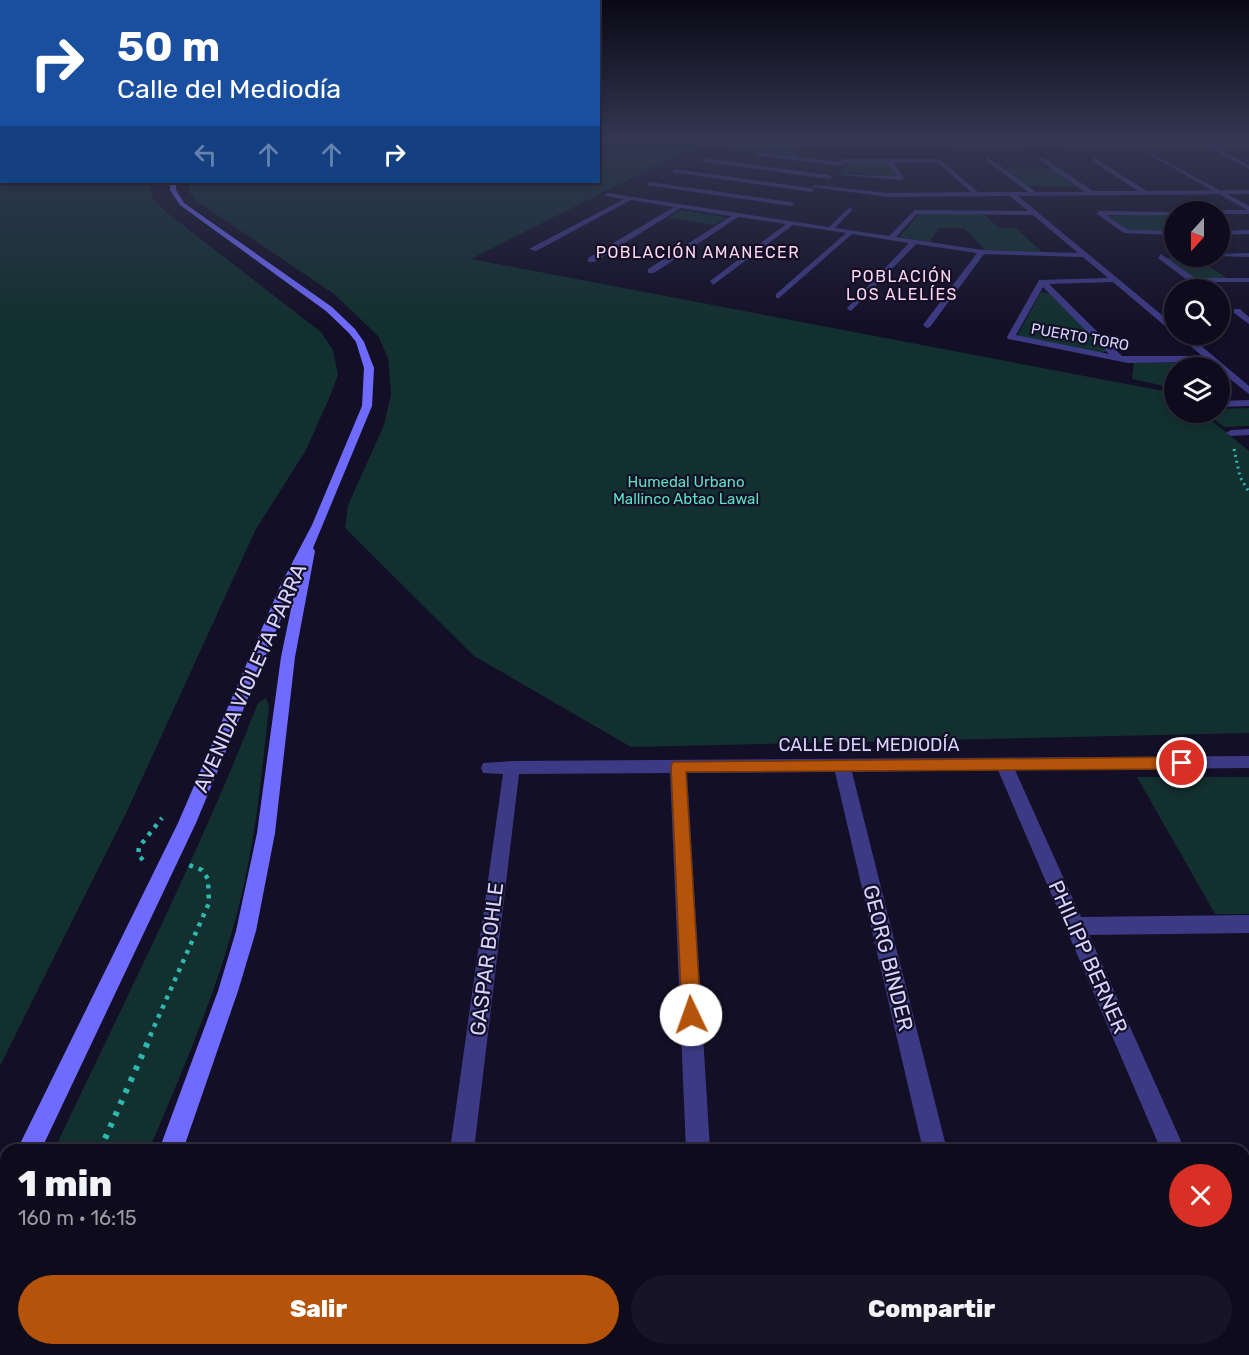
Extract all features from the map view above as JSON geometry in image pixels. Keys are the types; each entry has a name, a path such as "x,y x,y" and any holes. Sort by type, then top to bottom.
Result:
{"main road":[{"path":"180,201 329,309 352,331 365,354 370,379 368,406 310,543"},
{"name":"AVENIDA VIOLETA PARRA","path":"32,1144 168,864 288,584 310,543"},
{"name":"AVENIDA VIOLETA PARRA","path":"173,1144 228,991 246,931 266,833 288,657 310,543"}],"street":[{"path":"533,249 625,201"},
{"path":"643,201 982,252 1086,255"},
{"path":"771,201 791,204"},
{"path":"783,209 795,201"},
{"path":"1020,201 1164,321"},
{"path":"1233,201 1249,211"},
{"path":"591,260 680,207"},
{"path":"830,230 850,209"},
{"path":"1230,212 1249,211"},
{"path":"890,239 915,213 1034,213"},
{"path":"1164,213 1099,213 1126,232 1164,233"},
{"path":"651,271 736,215"},
{"path":"768,220 776,215"},
{"path":"713,283 792,224"},
{"path":"1230,232 1249,232"},
{"path":"779,296 850,233"},
{"path":"851,309 914,242"},
{"path":"927,325 982,252"},
{"path":"1230,256 1249,255"},
{"path":"1176,267 1194,280 1249,280"},
{"path":"1042,282 1115,280"},
{"path":"1042,282 1119,358"},
{"name":"PUERTO TORO","path":"1042,282 1012,338 1119,358 1164,358"},
{"path":"1249,310 1237,311 1249,321"},
{"path":"1194,345 1209,357"},
{"path":"1230,375 1249,391"},
{"path":"1230,404 1249,403"},
{"path":"1232,433 1249,432"},
{"name":"CALLE DEL MEDIODÍA","path":"489,768 1249,762"},
{"name":"PHILIPP BERNER","path":"1004,764 1170,1144"},
{"name":"GEORG BINDER","path":"842,765 934,1144"},
{"path":"678,766 698,1144"},
{"name":"GASPAR BOHLE","path":"463,1144 512,767"},
{"path":"1074,926 1249,924"}],"path":[{"path":"1232,433 1236,470 1242,484 1249,492"},
{"path":"103,1144 209,903 212,888 205,872 193,865 154,864 144,861 138,855 139,847 164,815"}],"green space":[{"path":"0,201 155,201 321,332 333,350 338,375 306,450 256,529 128,809 0,1066"},
{"name":"Humedal Urbano Mallinco Abtao Lawal","path":"197,201 586,201 471,259 1164,391 1164,423 1214,423 1249,451 1249,733 631,747 474,656 345,528 348,505 384,425 391,394 388,358 378,336 334,294"},
{"path":"682,210 726,218 714,225 668,218"},
{"path":"919,214 984,214 999,228 1016,228 1042,252 985,250 964,228 939,228 929,242 900,237"},
{"path":"1164,214 1164,231 1129,231 1105,216"},
{"path":"1178,267 1211,267 1228,279 1194,278"},
{"path":"1041,292 1051,294 1108,351 1101,353 1019,337 1018,334"},
{"path":"1134,363 1164,363 1164,386 1132,379"},
{"path":"1249,408 1249,426 1224,427 1219,423 1230,423 1230,409"},
{"path":"266,698 269,707 251,850 239,906 205,1013 152,1144 57,1144 186,873 258,703"},
{"path":"1137,777 1249,777 1249,914 1215,914"}],"district":[{"name":"POBLACIÓN AMANECER","path":"698,252"},
{"name":"POBLACIÓN LOS ALELÍES","path":"902,285"}],"route":[{"path":"691,1015 678,766 1182,763"}]}
